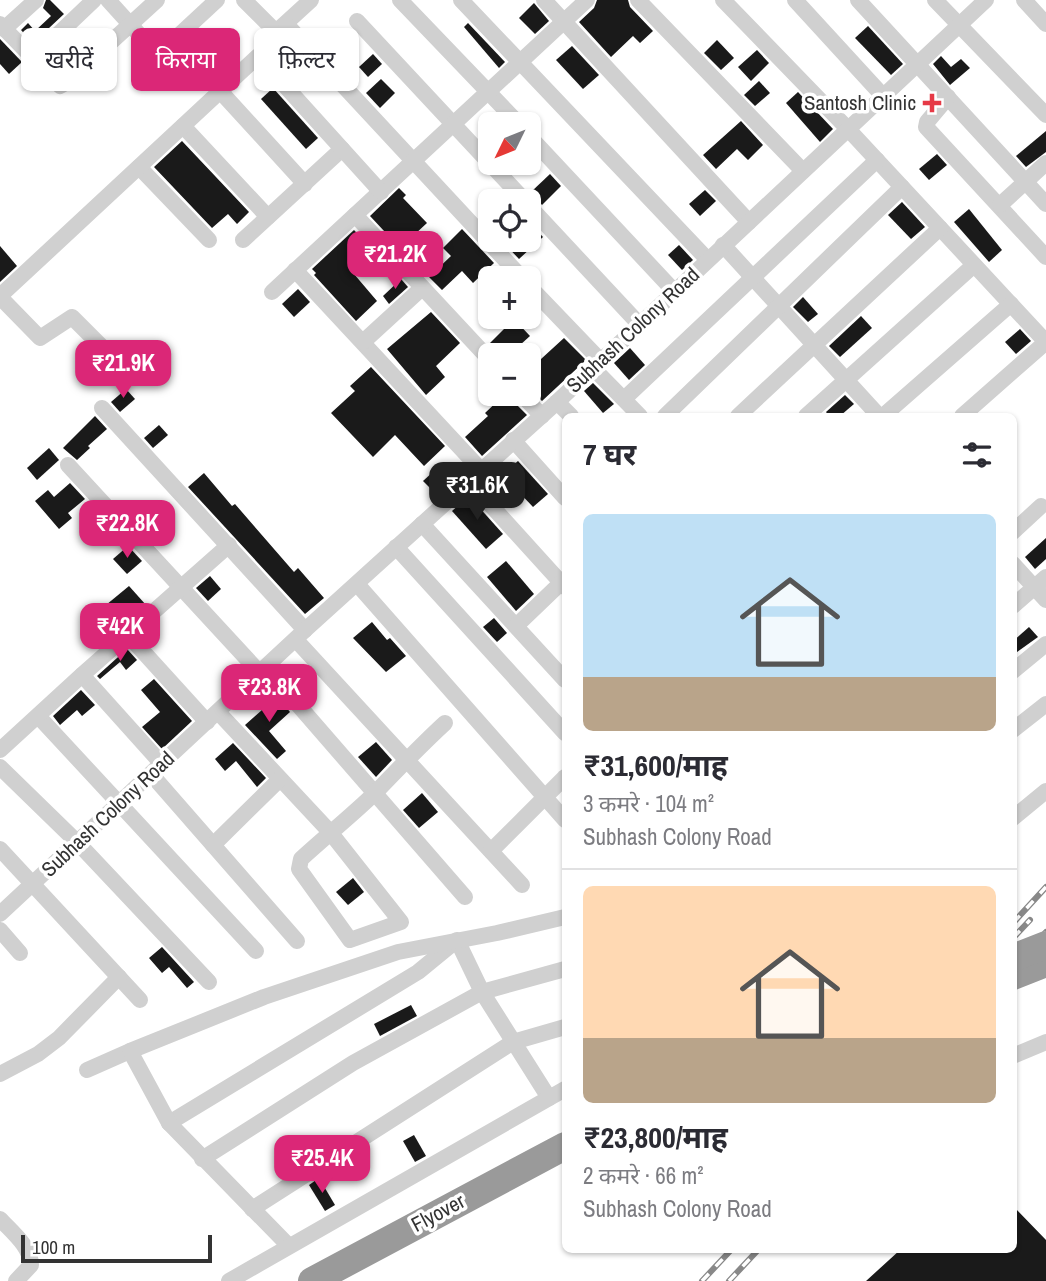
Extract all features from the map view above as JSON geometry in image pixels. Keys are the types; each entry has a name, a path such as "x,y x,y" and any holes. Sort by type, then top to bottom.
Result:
{"highway":[{"path":"1017,956 1046,945"},
{"path":"1017,974 1046,963"},
{"name":"Flyover","path":"312,1281 562,1148"},
{"name":"Flyover","path":"334,1281 562,1162"}],"street":[{"path":"21,47 2,27 36,0"},
{"path":"65,28 94,0"},
{"path":"108,0 153,51 160,52 217,0"},
{"path":"117,37 158,0"},
{"path":"244,0 273,31 279,30 311,0"},
{"path":"400,0 508,112"},
{"path":"461,0 708,260"},
{"path":"544,0 749,222"},
{"path":"272,292 587,0"},
{"path":"638,0 803,171"},
{"path":"723,0 848,129 1046,342 965,413"},
{"path":"795,0 883,96"},
{"path":"858,0 1046,204"},
{"path":"935,0 1046,115"},
{"name":"Subhash Colony Road","path":"0,914 474,475 542,416 986,0"},
{"path":"1024,0 1046,24"},
{"path":"357,21 514,189"},
{"path":"286,24 511,266"},
{"path":"240,73 258,56 380,191"},
{"path":"128,373 72,317 40,338 0,296 220,91 304,184"},
{"path":"948,97 927,121 926,127 1046,257"},
{"path":"183,126 268,217"},
{"path":"243,240 342,149"},
{"path":"541,149 674,292"},
{"path":"624,399 877,160"},
{"path":"1000,205 1046,163"},
{"path":"139,167 209,240"},
{"path":"668,413 902,187"},
{"path":"355,215 478,347"},
{"path":"541,219 639,324"},
{"path":"740,413 940,228"},
{"path":"723,246 878,413"},
{"path":"809,413 974,265"},
{"path":"295,270 363,342 562,581"},
{"path":"363,342 422,288"},
{"path":"541,300 637,413"},
{"path":"884,413 1010,304"},
{"path":"557,402 568,413"},
{"path":"532,406 542,416"},
{"path":"102,408 134,446 229,545 300,635 406,759 522,885"},
{"path":"513,440 562,495"},
{"path":"68,465 181,588 263,671 465,897"},
{"path":"1017,528 1041,506"},
{"path":"422,524 562,677"},
{"path":"0,750 229,545"},
{"path":"396,547 562,730"},
{"path":"1017,567 1040,582 1046,600"},
{"path":"1017,602 1040,582"},
{"path":"357,584 562,817"},
{"path":"516,626 562,585"},
{"path":"128,635 280,779 330,832 401,922 350,940 299,869 301,859 330,832 374,794 406,759 445,723"},
{"path":"1017,668 1046,644"},
{"path":"82,675 214,845 297,941"},
{"path":"1017,727 1046,704"},
{"path":"38,716 256,951"},
{"path":"0,767 77,842 209,982"},
{"path":"214,845 280,779"},
{"path":"491,851 562,780"},
{"path":"1017,815 1046,791"},
{"path":"0,849 140,1000"},
{"path":"87,1070 264,997 398,952 562,918"},
{"path":"0,930 20,953"},
{"path":"457,940 482,992 549,1098"},
{"path":"169,1123 418,972 457,940"},
{"path":"202,1159 353,1063 482,992 562,970"},
{"path":"0,1074 38,1054 59,1038 119,977"},
{"path":"252,1209 513,1042 562,1028"},
{"path":"1017,1054 1046,1042"},
{"path":"130,1051 169,1123 289,1246"},
{"path":"229,1281 562,1091"},
{"path":"0,1219 31,1257 31,1265 16,1281"}],"building":[{"path":"46,0 50,0 64,14 49,28 38,28 51,16 43,8"},
{"path":"597,0 628,0 630,7 653,31 640,43 633,36 611,57 579,22 594,8"},
{"path":"534,3 549,21 535,34 519,18"},
{"path":"468,23 505,62 499,68 464,27"},
{"path":"868,26 903,64 891,75 855,38"},
{"path":"0,39 21,63 9,74 0,64"},
{"path":"717,40 734,58 721,70 704,53"},
{"path":"572,46 599,75 583,89 556,60"},
{"path":"757,50 769,63 751,81 738,67"},
{"path":"373,54 382,64 368,77 359,67"},
{"path":"941,56 951,67 961,59 970,68 950,85 933,64"},
{"path":"381,79 395,93 380,108 366,93"},
{"path":"759,81 770,93 755,106 744,95"},
{"path":"270,91 276,91 318,138 306,149 261,99"},
{"path":"798,92 833,129 820,142 786,103"},
{"path":"741,121 763,145 748,160 737,149 716,169 703,155"},
{"path":"1046,131 1046,152 1026,167 1016,156"},
{"path":"182,141 249,212 237,224 228,214 212,228 154,167"},
{"path":"937,154 947,165 929,180 919,169"},
{"path":"550,174 561,186 542,205 541,189 534,189"},
{"path":"399,188 406,195 403,198 427,223 400,248 370,216"},
{"path":"705,190 716,201 700,216 689,204"},
{"path":"902,202 925,227 911,239 888,215"},
{"path":"969,209 1002,250 989,262 954,222"},
{"path":"462,229 478,246 478,252 484,252 494,263 491,266 478,266 478,278 473,283 462,271 442,290 429,277 451,256 443,248"},
{"path":"354,230 376,253 354,274 377,301 356,321 314,275 316,273 312,269"},
{"path":"679,245 693,260 682,270 668,255"},
{"path":"0,246 17,266 0,282"},
{"path":"512,252 527,252 519,259"},
{"path":"401,279 408,287 389,304 383,296"},
{"path":"298,289 310,302 294,317 282,304"},
{"path":"803,297 818,314 808,322 793,307"},
{"path":"431,312 460,343 436,366 445,377 426,395 387,349"},
{"path":"861,316 872,328 840,357 829,346"},
{"path":"504,329 523,329 530,336 522,343 490,343"},
{"path":"1020,329 1031,341 1016,354 1005,342"},
{"path":"564,338 586,360 542,401 541,359"},
{"path":"630,348 645,365 629,380 614,363"},
{"path":"371,367 445,446 424,466 395,435 373,457 331,413 355,391 350,386"},
{"path":"593,383 614,404 603,413 584,391"},
{"path":"126,389 135,399 120,412 111,402"},
{"path":"845,395 854,404 844,413 826,412"},
{"path":"492,406 518,406 527,415 482,456 465,437 488,416 485,413"},
{"path":"95,416 107,429 77,460 63,448"},
{"path":"159,425 168,435 153,448 144,438"},
{"path":"49,448 59,460 37,480 27,468"},
{"path":"518,461 548,494 533,507 502,474"},
{"path":"434,471 449,486 438,496 423,481"},
{"path":"204,473 294,572 298,568 324,598 305,614 188,487"},
{"path":"70,483 85,499 68,513 72,518 59,529 35,501 48,490 54,497"},
{"path":"469,496 503,534 486,549 452,511"},
{"path":"1046,538 1046,559 1035,569 1025,557"},
{"path":"128,546 142,561 127,574 113,559"},
{"path":"506,561 534,594 516,611 487,577"},
{"path":"210,576 221,589 208,601 196,588"},
{"path":"129,586 146,605 123,625 106,605"},
{"path":"494,618 507,633 497,642 483,627"},
{"path":"372,622 387,640 390,638 406,656 386,672 353,638"},
{"path":"1029,627 1038,637 1017,652 1017,638"},
{"path":"127,649 137,660 126,670 120,662 100,679 97,676"},
{"path":"154,679 192,721 162,749 142,727 160,712 141,690"},
{"path":"81,690 95,705 82,716 77,710 60,725 53,716"},
{"path":"274,693 290,712 269,731 286,751 277,759 245,725 262,710 258,707"},
{"path":"376,742 392,760 376,777 358,757"},
{"path":"233,743 266,778 257,787 236,761 225,771 215,759"},
{"path":"422,793 438,812 419,828 403,810"},
{"path":"353,878 364,892 348,905 336,892"},
{"path":"162,947 194,982 187,988 169,967 162,973 149,958"},
{"path":"411,1005 417,1016 380,1036 374,1024"},
{"path":"414,1135 426,1156 415,1162 403,1141"},
{"path":"319,1178 335,1205 325,1211 309,1185"},
{"path":"1017,1210 1046,1240 1046,1281 866,1281 897,1253 1017,1253"}],"railway":[{"path":"1017,919 1046,887"},
{"path":"1017,934 1030,920"},
{"path":"1017,965 1046,932"},
{"path":"702,1281 728,1253"},
{"path":"729,1281 755,1253"}],"place":[{"name":"Santosh Clinic","path":"932,103"}]}
